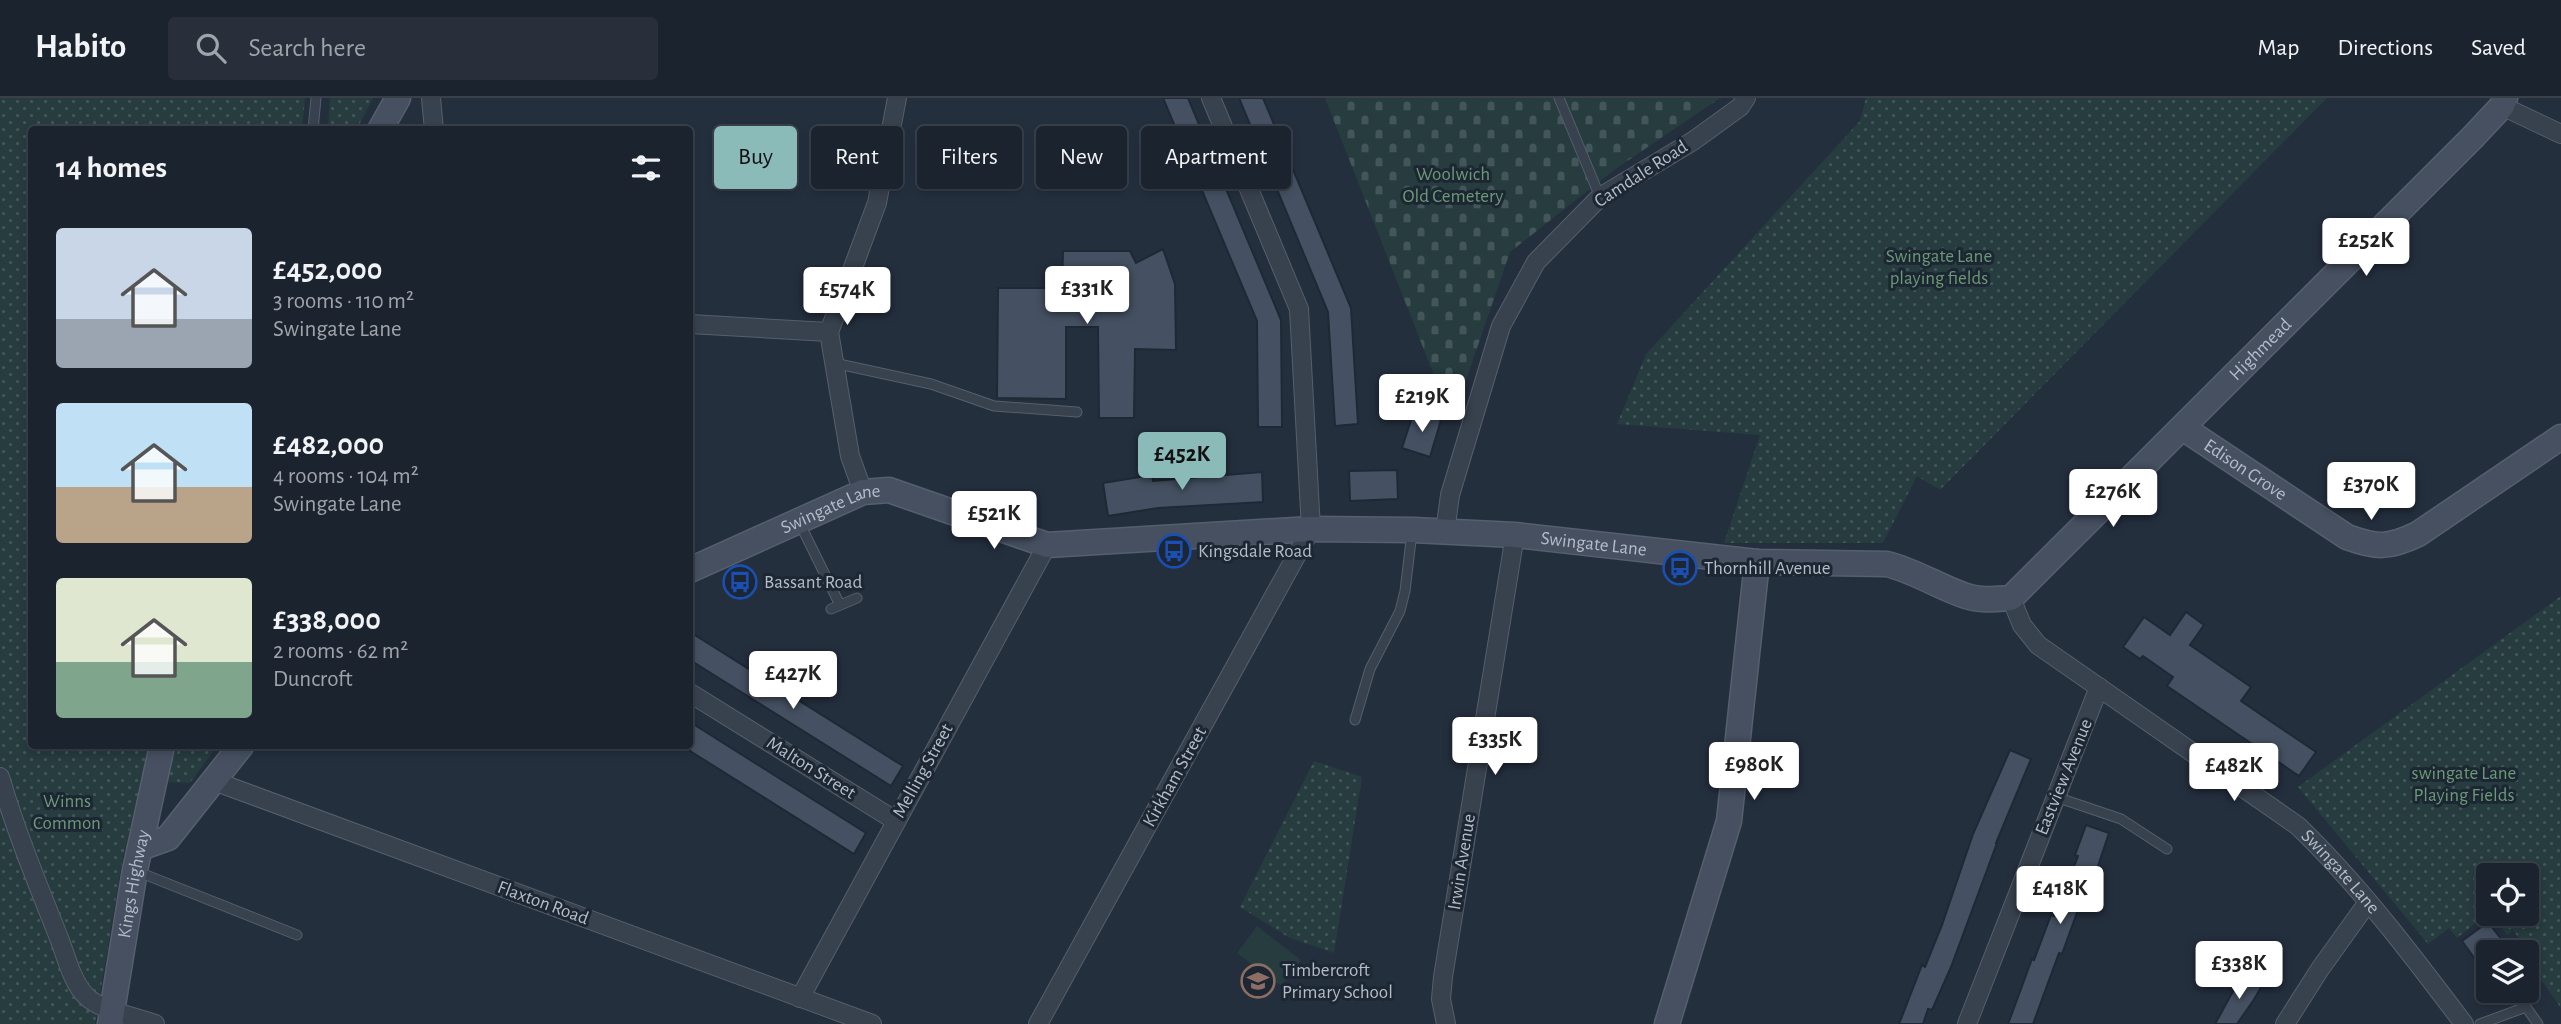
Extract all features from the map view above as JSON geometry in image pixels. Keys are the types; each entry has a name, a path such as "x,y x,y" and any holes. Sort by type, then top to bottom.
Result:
{"street":[{"path":"382,126 398,98"},
{"path":"431,98 434,126"},
{"path":"863,492 850,456 829,332 877,203 897,98"},
{"path":"1211,98 1299,309 1311,528"},
{"name":"Camdale Road","path":"1445,532 1450,495 1501,326 1536,262 1600,197 1693,141 1740,107 1746,98"},
{"path":"2503,102 2561,134"},
{"name":"Highmead","path":"2011,598 2183,428 2503,102"},
{"path":"693,324 829,332"},
{"name":"Edison Grove","path":"2183,428 2347,537 2371,546 2395,545 2418,534 2561,437"},
{"name":"Swingate Lane","path":"693,569 863,492 889,490 1047,545 1311,528 1413,530 1515,535 1756,562 1887,564 1907,569 1966,596 1986,600 2011,598 2022,625 2038,645 2298,826 2330,857 2368,902 2464,1024"},
{"name":"Kirkham Street","path":"1038,1024 1311,528"},
{"name":"Irwin Avenue","path":"1446,1024 1441,999 1443,976 1515,535"},
{"name":"Melling Street","path":"800,998 1047,545"},
{"path":"1667,1024 1729,821 1756,562"},
{"name":"Eastview Avenue","path":"1967,1024 2099,687"},
{"name":"Malton Street","path":"693,695 896,821"},
{"name":"Kings Highway","path":"111,1016 137,859 161,749"},
{"path":"137,859 167,838 239,749"},
{"path":"0,778 13,822 74,976 86,996 111,1016 155,1024"},
{"name":"Flaxton Road","path":"214,781 872,1024"},
{"path":"2285,1024 2368,902"}],"lane":[{"path":"313,126 316,98"},
{"path":"1559,98 1600,197"},
{"path":"834,363 931,384 993,406 1077,412"},
{"path":"799,522 835,607 856,598"},
{"path":"1355,720 1370,669 1400,611 1413,530"},
{"path":"2056,797 2121,819 2167,849"},
{"path":"137,859 297,934"},
{"path":"2480,1024 2526,1007 2538,1024"}],"green space":[{"name":"Winns Common","path":"0,98 305,98 302,126 28,126 28,749 215,749 190,783 141,781 122,862 95,1024 0,1024"},
{"path":"330,98 373,98 359,126 328,126"},
{"name":"Woolwich Old Cemetery","path":"1325,98 1720,98 1614,170 1510,252 1452,421"},
{"name":"Swingate Lane playing fields","path":"1866,98 2327,98 1940,490 1917,476 1883,543 1724,543 1760,435 1617,424 1646,354 1860,121"},
{"name":"swingate Lane Playing Fields","path":"2561,596 2561,1008 2539,977 2539,940 2520,940 2513,930 2507,935 2500,926 2539,926 2539,863 2476,863 2476,923 2457,938 2449,928 2428,944 2298,787"},
{"path":"1314,761 1362,777 1334,953 1288,937 1240,907"},
{"path":"1257,926 1301,960 1281,986 1237,953"}],"building":[{"path":"1163,98 1188,98 1200,126 1175,126"},
{"path":"1239,98 1263,98 1275,126 1251,126"},
{"path":"1291,165 1351,308 1358,424 1335,426 1328,312 1277,189 1291,189"},
{"path":"1201,189 1226,189 1281,320 1282,427 1258,427 1257,321"},
{"path":"1163,249 1175,284 1176,350 1135,349 1134,418 1099,418 1098,327 1066,327 1066,399 997,398 998,288 1062,288 1063,251 1130,251 1136,263"},
{"path":"1414,411 1441,420 1430,457 1402,448"},
{"path":"1397,470 1398,499 1350,501 1349,471"},
{"path":"1262,472 1263,502 1158,508 1108,516 1103,483 1152,475 1153,481"},
{"path":"2186,612 2204,625 2190,645 2251,687 2241,701 2316,752 2299,776 2167,686 2173,677 2143,656 2140,659 2123,647 2144,617 2170,635"},
{"path":"693,634 903,766 891,786 693,662"},
{"path":"693,724 866,833 854,854 690,751 693,749"},
{"path":"2010,750 2031,759 1996,843 1951,967 1932,1010 1928,1009 1923,1024 1899,1024 1922,965 1925,967 1942,925 1973,834"},
{"path":"2086,825 2109,833 2094,878 2080,911 2078,910 2062,954 2059,953 2033,1024 2008,1024 2032,959 2034,960 2051,915 2054,916 2078,856 2075,855"},
{"path":"2483,926 2491,926 2502,940 2476,940 2476,960 2462,941"},
{"path":"2242,975 2262,986 2237,1024 2215,1024"}],"place":[{"name":"Kingsdale Road","path":"1174,551"},
{"name":"Thornhill Avenue","path":"1680,568"},
{"name":"Bassant Road","path":"740,582"},
{"name":"Timbercroft Primary School","path":"1258,981"}]}
